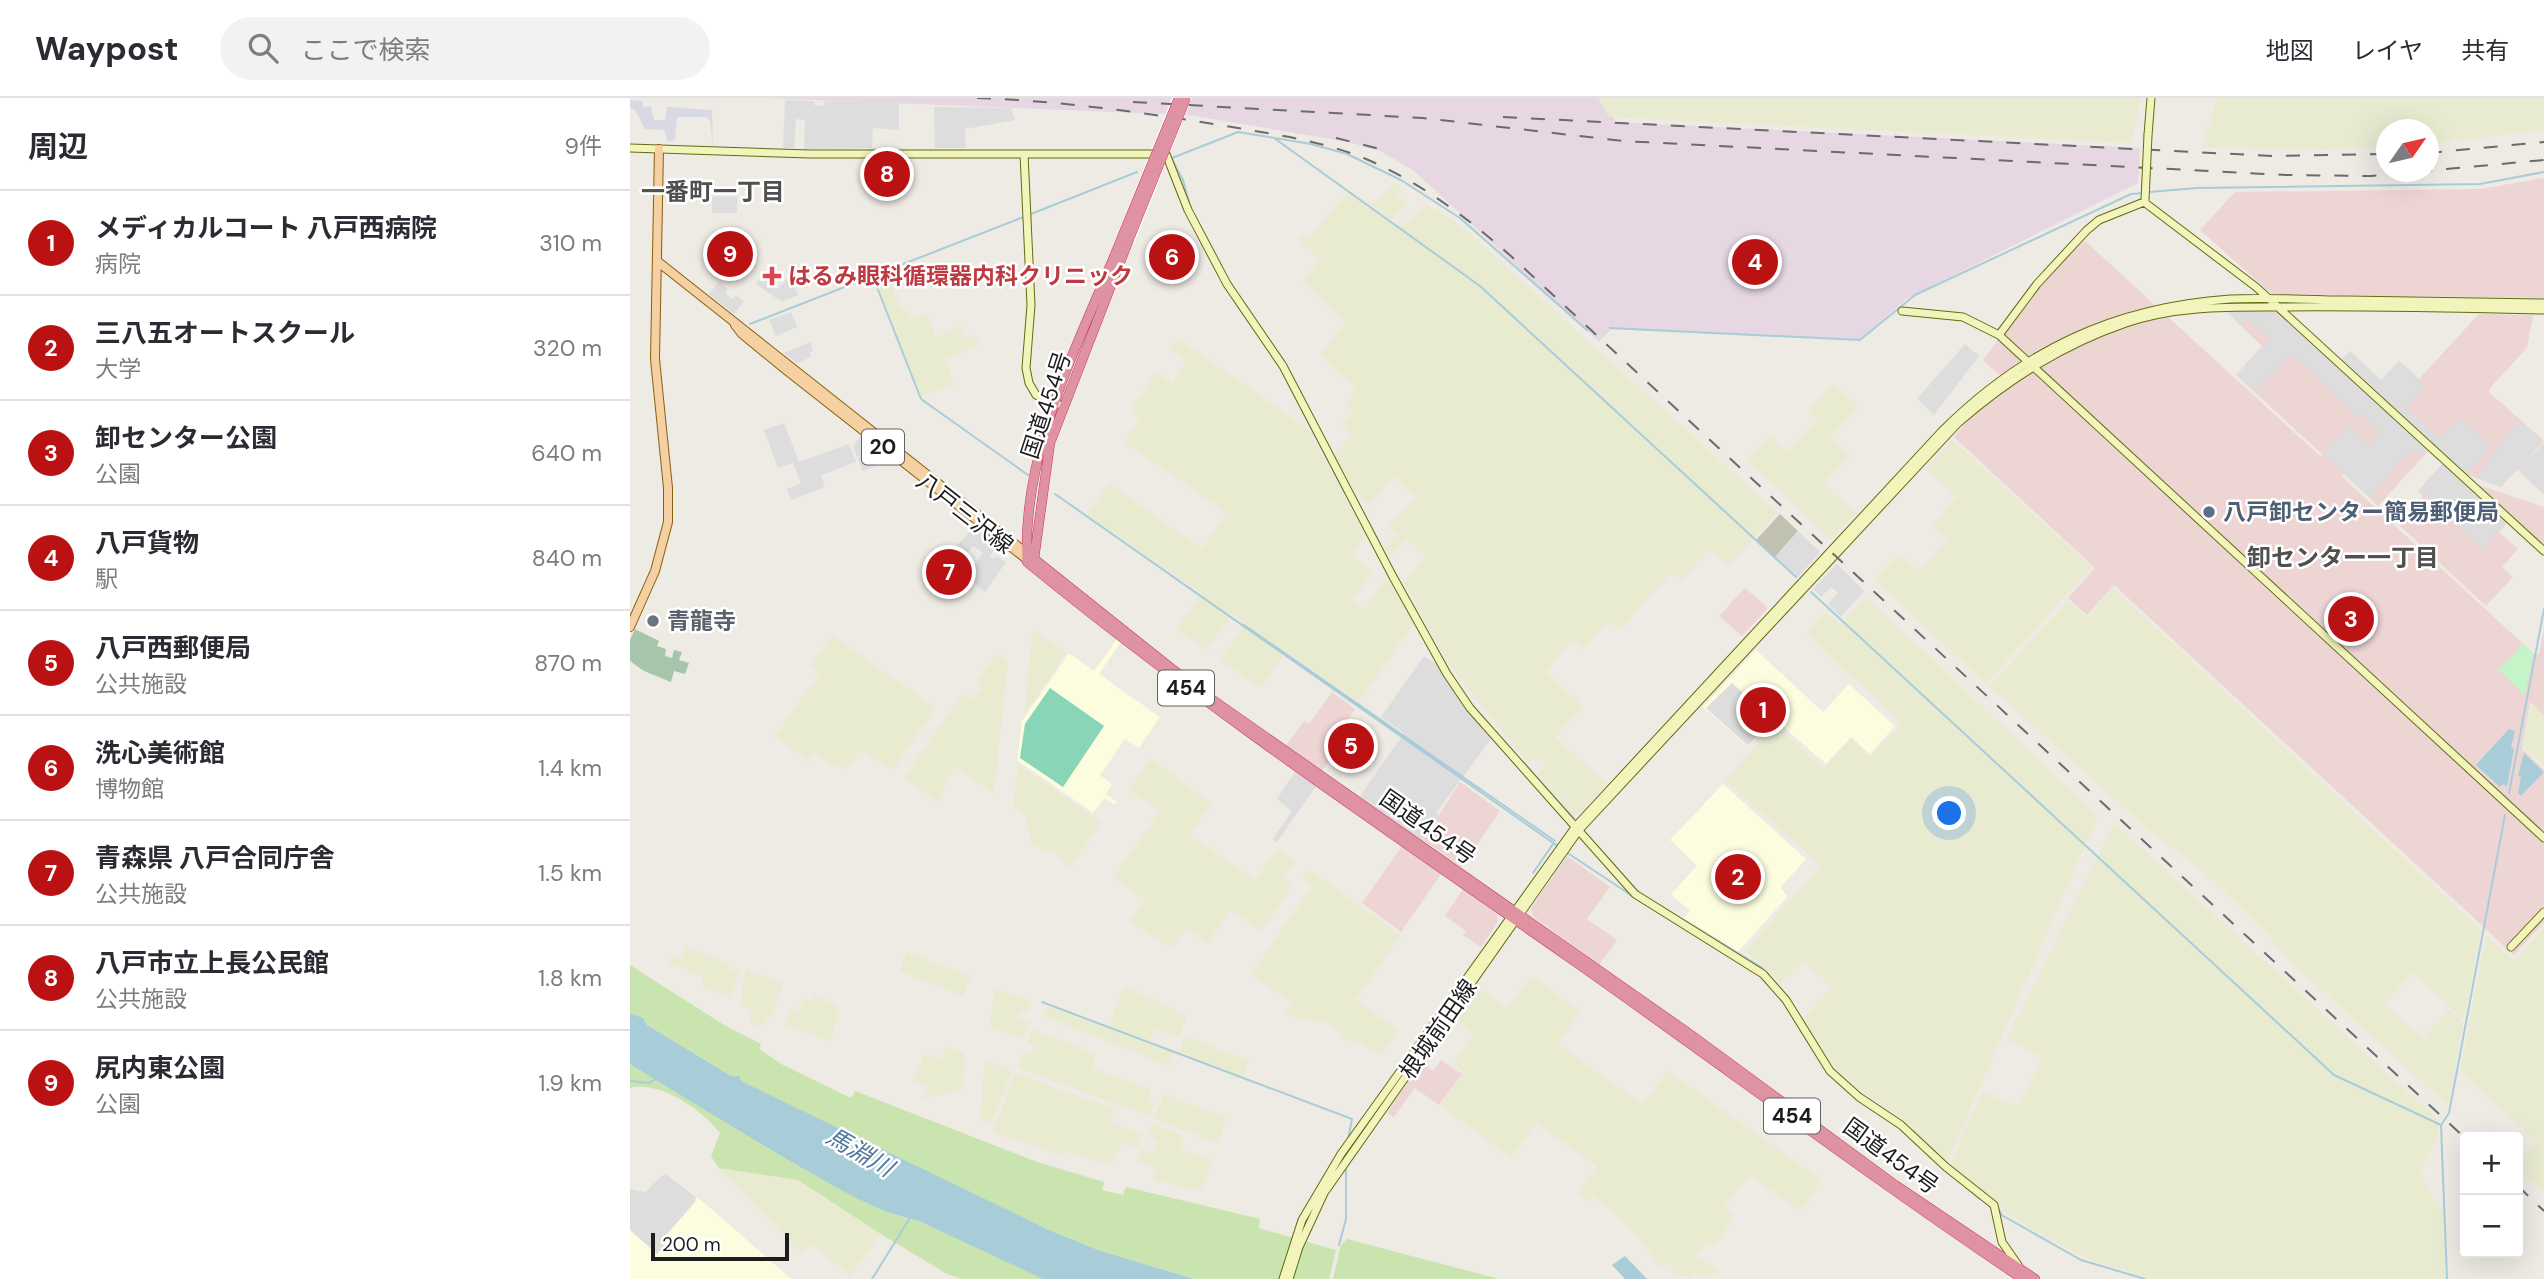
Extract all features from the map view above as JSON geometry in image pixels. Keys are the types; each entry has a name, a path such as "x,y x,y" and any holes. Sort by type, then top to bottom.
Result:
{"highway":[{"name":"国道454号","path":"1179,98 1058,404 1029,558 1197,689 2024,1276 2035,1279"},
{"name":"国道454号","path":"1125,239 1186,98"}],"main road":[{"path":"630,627 655,571 668,522 668,488 656,388 659,149"},
{"name":"八戸三沢線","path":"656,261 735,325 742,334 1029,558"}],"street":[{"path":"2144,201 2151,98"},
{"path":"630,149 810,153 1166,154 1188,209 1227,284 1283,366 1332,465 1447,674 1485,726 1643,900 1744,960 1769,979 1830,1071 1859,1097 1901,1125 1998,1212 2002,1242 2024,1276"},
{"path":"1024,154 1031,305 1026,368 1029,383 1036,395 1058,404"},
{"path":"2144,201 2270,299 2544,551"},
{"path":"1999,335 2037,284 2087,230 2099,220 2144,201"},
{"path":"2029,363 2070,338 2127,316 2201,302 2270,299 2544,303"},
{"path":"2029,363 2129,322 2197,308 2544,310"},
{"path":"1902,311 1963,317 1999,335 2544,838"},
{"name":"根城前田線","path":"1358,1136 1577,828 1942,431 1994,383 2029,363"},
{"path":"2511,947 2544,912"},
{"path":"1283,1279 1302,1220 1358,1136"},
{"path":"1289,1279 1309,1222 1358,1136"}],"shaded area":[{"path":"768,98 1603,98 1615,122 2140,148 2138,183 1906,299 1859,340 1611,329 1599,342 1413,170 1382,152 1349,142 1188,115"},
{"path":"1598,98 2141,98 2131,143 1609,117"},
{"path":"2217,98 2544,98 2544,130 2439,143 2439,119 2376,119 2376,148 2326,150 2202,147"},
{"path":"630,100 642,101 643,106 651,107 654,120 665,120 667,107 712,110 713,146 710,121 707,117 677,117 675,140 668,142 664,130 645,129 635,110 630,108"},
{"path":"785,100 814,101 814,105 824,106 825,101 899,102 899,130 873,128 872,148 804,149 805,120 796,119 794,148 783,148"},
{"path":"934,107 1011,108 1015,120 965,129 966,148 935,148"},
{"path":"2544,178 2544,298 2272,294 2200,230 2235,192 2481,189"},
{"path":"1393,183 1403,188 1397,195 1406,204 1391,219 1372,205"},
{"path":"1349,192 1399,229 1426,204 1460,225 1778,513 1728,566 1709,550 1682,580 1672,572 1619,630 1609,621 1583,649 1573,640 1545,672 1583,706 1555,737 1607,784 1575,818 1538,775 1546,766 1536,756 1529,764 1446,661 1404,582 1426,557 1407,540 1390,557 1384,549 1397,534 1388,526 1417,497 1394,476 1369,505 1357,495 1334,454 1352,436 1342,425 1353,411 1346,403 1357,389 1321,354 1346,322 1303,282 1320,259 1298,239 1302,235 1307,239"},
{"path":"712,196 737,197 737,213 712,213"},
{"path":"2085,241 2320,456 2322,454 2236,375 2262,346 2227,312 2280,312 2429,450 2378,506 2344,474 2342,477 2534,654 2539,654 2544,629 2544,715 2530,702 2522,749 2544,770 2544,922 2514,955 2114,585 2087,615 2068,598 2095,568 1954,437 1971,417 2011,386 1983,360 2044,278"},
{"path":"886,273 902,310 907,309 911,319 926,313 936,337 961,326 966,338 975,335 979,345 945,359 954,384 921,396 875,279"},
{"path":"790,275 798,295 782,302 756,284 762,276 778,289"},
{"path":"719,282 728,289 725,293 732,299 736,295 744,301 734,314 709,294"},
{"path":"791,312 797,327 776,336 769,320"},
{"path":"2227,312 2279,313 2428,449 2422,456 2413,448 2369,497 2323,454 2348,426 2369,445 2381,433 2359,413 2356,417 2292,353 2256,392 2237,374 2271,339 2248,319 2241,326"},
{"path":"2479,314 2533,315 2527,348 2489,392 2544,441 2501,487 2465,474 2377,392 2403,364 2419,379"},
{"path":"1180,340 1308,429 1366,535 1351,555 1372,572 1353,600 1365,609 1387,577 1413,624 1359,702 1286,652 1260,688 1221,660 1245,623 1232,614 1207,650 1177,629 1202,593 1087,515 1109,483 1202,549 1227,513 1124,442 1140,419 1130,411 1156,373 1172,384 1187,361 1169,348"},
{"path":"810,342 813,351 809,352 811,357 797,363 784,353"},
{"path":"1965,344 1979,356 1934,415 1917,399"},
{"path":"2350,351 2381,380 2399,361 2425,387 2406,408 2439,439 2460,417 2491,447 2466,474 2342,359"},
{"path":"1832,384 1858,406 1830,438 1849,456 1823,484 1855,513 1831,540 1747,460 1770,436 1788,452 1817,421 1808,410"},
{"path":"2520,421 2542,441 2519,468 2544,443 2544,495 2517,469 2501,486 2486,482 2477,475"},
{"path":"784,423 799,462 849,444 856,462 821,475 825,487 791,500 787,489 801,483 793,463 778,468 764,430"},
{"path":"861,436 891,459 863,471 853,446"},
{"path":"1952,440 2092,567 1986,683 1875,580 1899,554 1918,571 1947,540 1932,525 1957,497 1926,468"},
{"path":"2443,463 2508,522 2499,532 2518,549 2502,567 2513,577 2486,606 2398,524 2423,497 2418,491"},
{"path":"2444,464 2507,522 2483,549 2419,491"},
{"path":"2478,485 2544,507 2544,547"},
{"path":"1780,514 1798,531 1775,557 1756,540"},
{"path":"975,526 998,544 990,556 994,559 996,556 1006,562 985,592 971,580 975,574 971,570 983,553 973,546 960,563 956,560 952,564 945,559"},
{"path":"1798,531 1820,552 1798,577 1775,557"},
{"path":"1837,564 1864,591 1841,617 1828,604 1838,593 1831,587 1821,597 1813,589"},
{"path":"1745,588 1768,608 1742,636 1719,616"},
{"path":"2113,588 2481,930 2464,1019 2413,972 2385,1004 2423,1038 2449,1010 2463,1023 2448,1106 2285,956 2260,925 2198,867 2150,831 1989,686 2068,601 2087,617"},
{"path":"1866,597 2098,816 1947,1162 1901,1118 1867,1096 1837,1070 1818,1046 1803,1019 1832,987 1803,961 1781,983 1745,951 1821,866 1725,780 1776,725 1823,769 1851,739 1870,757 1902,724 1807,633 1825,612 1840,624"},
{"path":"635,629 659,641 657,646 666,649 665,656 672,658 674,650 682,652 679,660 689,663 685,674 674,671 671,682 644,671 630,661 630,640"},
{"path":"1035,631 1066,653 1024,715 1032,636"},
{"path":"832,635 935,708 893,770 861,750 847,769 837,763 834,766 814,752 808,761 775,736 820,673 811,666"},
{"path":"1117,639 1121,642 1099,674 1160,717 1139,748 1125,739 1100,775 1112,784 1106,794 1117,802 1115,804 1104,798 1093,813 1017,760 1022,721 1069,653 1094,671"},
{"path":"1756,650 1823,712 1849,684 1895,726 1870,754 1851,737 1826,764 1774,719 1748,747 1703,707"},
{"path":"997,653 1008,661 994,793 956,767 945,784 939,803 904,778 963,693 972,700 982,688 976,683"},
{"path":"1424,656 1436,664 1461,702 1491,739 1436,813 1439,815 1422,840 1360,796 1404,733 1381,717"},
{"path":"1732,683 1772,720 1748,746 1706,708"},
{"path":"1332,692 1355,709 1333,741 1339,747 1322,771 1286,746 1304,721 1309,724"},
{"path":"2531,703 2544,716 2544,766 2523,747"},
{"path":"1150,759 1212,803 1190,835 1255,880 1278,849 1295,861 1282,879 1292,887 1261,931 1230,909 1208,943 1186,928 1172,948 1130,921 1145,899 1114,877 1160,811 1129,790"},
{"path":"1018,764 1101,822 1070,868 1053,852 1033,846 1024,814 1013,806"},
{"path":"1295,772 1316,786 1277,842 1273,839 1292,811 1277,799"},
{"path":"1460,782 1500,811 1462,867 1423,840"},
{"path":"1723,784 1806,859 1780,888 1788,896 1738,952 1684,918 1690,911 1671,894 1697,866 1670,840"},
{"path":"2114,823 2438,1120 2439,1134 2419,1173 2442,1211 2445,1279 2150,1279 2083,1257 2003,1212 2001,1204 1950,1165 1982,1092 2019,1106 2042,1057 2007,1039"},
{"path":"1402,846 1441,874 1401,932 1362,903"},
{"path":"1567,856 1610,887 1587,919 1617,940 1599,965 1533,916 1531,908"},
{"path":"1309,870 1401,935 1355,1000 1398,1030 1381,1055 1358,1041 1354,1045 1330,1024 1284,1015 1292,1002 1251,974 1313,885 1302,878"},
{"path":"1463,889 1497,914 1498,922 1481,947 1463,935 1466,931 1445,916"},
{"path":"2544,927 2544,1192 2523,1173 2523,1158 2536,1142 2460,1071 2486,936 2514,961"},
{"path":"686,948 730,964 729,968 739,972 730,996 701,986 704,977 669,963 671,957 682,961"},
{"path":"907,952 971,976 963,996 899,971"},
{"path":"746,970 783,984 771,1017 766,1016 761,1028 749,1021 752,1011 740,1005"},
{"path":"1531,976 1581,1011 1558,1044 1643,1105 1667,1071 1822,1180 1801,1211 1749,1175 1724,1207 1734,1215 1714,1247 1706,1242 1696,1257 1718,1268 1715,1274 1702,1276 1696,1272 1689,1277 1675,1274 1671,1264 1660,1267 1639,1237 1593,1194 1588,1202 1578,1195 1597,1166 1536,1123 1511,1158 1440,1105 1464,1073 1453,1065 1474,1034 1452,1019 1475,986 1507,1009"},
{"path":"1125,986 1187,1016 1179,1037 1155,1028 1149,1043 1173,1053 1168,1065 1043,1016 1048,1005 1108,1028"},
{"path":"995,988 1032,1001 1028,1012 1020,1010 1017,1018 1029,1023 1023,1039 990,1026"},
{"path":"814,996 838,1005 836,1010 840,1012 829,1042 785,1024 791,1009 798,1011 804,998 812,1001"},
{"path":"1032,1029 1096,1054 1093,1068 1151,1089 1148,1101 1154,1103 1149,1116 1019,1068 1024,1051 1032,1054 1035,1046 1027,1042"},
{"path":"1185,1036 1249,1061 1243,1078 1179,1053"},
{"path":"947,1046 963,1052 965,1056 963,1090 923,1099 928,1087 914,1081 924,1054 941,1060"},
{"path":"985,1060 1012,1071 991,1123 980,1119"},
{"path":"1441,1060 1462,1074 1439,1105 1415,1088 1394,1117 1387,1113 1421,1063 1433,1071"},
{"path":"1015,1073 1114,1109 1109,1121 1142,1135 1137,1147 1123,1143 1111,1165 1069,1152 1062,1155 993,1132"},
{"path":"1164,1094 1227,1118 1218,1143 1154,1119"},
{"path":"1152,1123 1184,1136 1180,1149 1212,1161 1200,1191 1153,1180 1156,1169 1138,1161 1142,1149 1153,1153 1158,1140 1147,1135"},
{"path":"719,1168 798,1180 881,1234 850,1276 813,1244 801,1253"},
{"path":"665,1173 706,1204 791,1279 630,1279 630,1189 645,1192"},
{"path":"665,1173 696,1197 695,1202 660,1242 665,1246 657,1254 630,1230 630,1189 645,1192"}],"green space":[{"path":"712,240 744,240 745,256 735,269 711,250"},
{"path":"2359,597 2372,608 2342,642 2329,630"},
{"path":"2523,644 2533,654 2525,695 2499,670"},
{"path":"1050,688 1104,726 1063,787 1020,758 1025,724"},
{"path":"630,965 724,1025 761,1044 759,1049 783,1065 851,1098 855,1091 1037,1162 1104,1182 1102,1190 1123,1195 1126,1187 1260,1219 1259,1228 1336,1250 1329,1279 1194,1279 1098,1250 1049,1230 790,1107 731,1076 647,1025 643,1018 630,1013"},
{"path":"630,1064 821,1179 903,1218 919,1221 1011,1262 1043,1279 962,1279 947,1274 798,1180 719,1168 711,1156 720,1133 703,1115 680,1099 654,1088 630,1088"},
{"path":"1347,1239 1499,1279 1333,1279 1341,1245"}],"water":[{"path":"2509,729 2515,731 2511,748 2514,749 2507,787 2503,784 2500,787 2476,765"},
{"path":"2524,753 2544,772 2521,796 2518,793 2521,777 2518,776"},
{"name":"馬淵川","path":"630,1013 643,1018 647,1025 731,1076 739,1076 741,1081 1049,1230 1098,1250 1194,1279 1043,1279 919,1221 888,1212 859,1199 780,1155 630,1064"},
{"path":"1625,1256 1647,1279 1625,1279 1612,1265"}],"pier":[{"path":"1172,98 1192,98 1134,244 1116,238"}],"waterway":[{"path":"1172,158 1238,132 1311,144 1347,154 1401,180 1460,218 1587,330"},
{"path":"1274,138 1480,286 1796,577"},
{"path":"1172,159 1183,180 1189,202"},
{"path":"1031,214 1137,172"},
{"path":"2149,192 2197,188 2480,184 2544,172"},
{"path":"1610,328 1860,340 1915,295 2131,194 2144,193"},
{"path":"750,324 1026,216"},
{"path":"873,277 921,399 1028,475"},
{"path":"1234,301 1265,345"},
{"path":"1277,351 1284,361"},
{"path":"1291,389 1345,493"},
{"path":"1055,494 1559,847"},
{"path":"1356,499 1380,544"},
{"path":"1811,592 2334,1075 2441,1125"},
{"path":"2509,793 2544,609"},
{"path":"1244,625 1555,841"},
{"path":"1480,724 1496,742"},
{"path":"1522,761 1574,819"},
{"path":"2447,1279 2441,1125 2449,1113 2505,815"},
{"path":"1586,834 1639,893"},
{"path":"1533,873 1553,844"},
{"path":"1566,852 1646,905"},
{"path":"1659,905 1761,967 1787,996"},
{"path":"1042,1002 1352,1119 1348,1140"},
{"path":"1784,1003 1821,1063"},
{"path":"630,1081 649,1083 656,1079"},
{"path":"1913,1131 1939,1156"},
{"path":"1339,1245 1346,1219 1346,1167"},
{"path":"1966,1187 1980,1199"},
{"path":"1995,1202 2002,1215"},
{"path":"1998,1213 2081,1260 2145,1279"},
{"path":"872,1279 910,1218"}],"railway":[{"path":"977,98 1105,108 1300,139 1366,159 1443,202 1512,257 2460,1133"},
{"path":"1133,102 1423,118 1623,141 2286,175 2371,176 2544,160"},
{"path":"1503,117 2272,156 2376,154"},
{"path":"1336,138 1388,151"},
{"path":"2439,152 2544,142"},
{"path":"2523,1191 2544,1211"}],"place":[{"name":"八戸市立上長公民館","path":"887,174"},
{"name":"尻内東公園","path":"730,254"},
{"name":"洗心美術館","path":"1172,257"},
{"name":"八戸貨物","path":"1755,262"},
{"name":"はるみ眼科循環器内科クリニック","path":"772,276"},
{"name":"八戸卸センター簡易郵便局","path":"2209,512"},
{"name":"青森県 八戸合同庁舎","path":"949,572"},
{"name":"卸センター公園","path":"2351,619"},
{"name":"青龍寺","path":"653,621"},
{"name":"メディカルコート 八戸西病院","path":"1763,710"},
{"name":"八戸西郵便局","path":"1351,746"},
{"name":"三八五オートスクール","path":"1738,877"}],"district":[{"name":"一番町一丁目","path":"713,191"},
{"name":"卸センター一丁目","path":"2343,557"}]}
